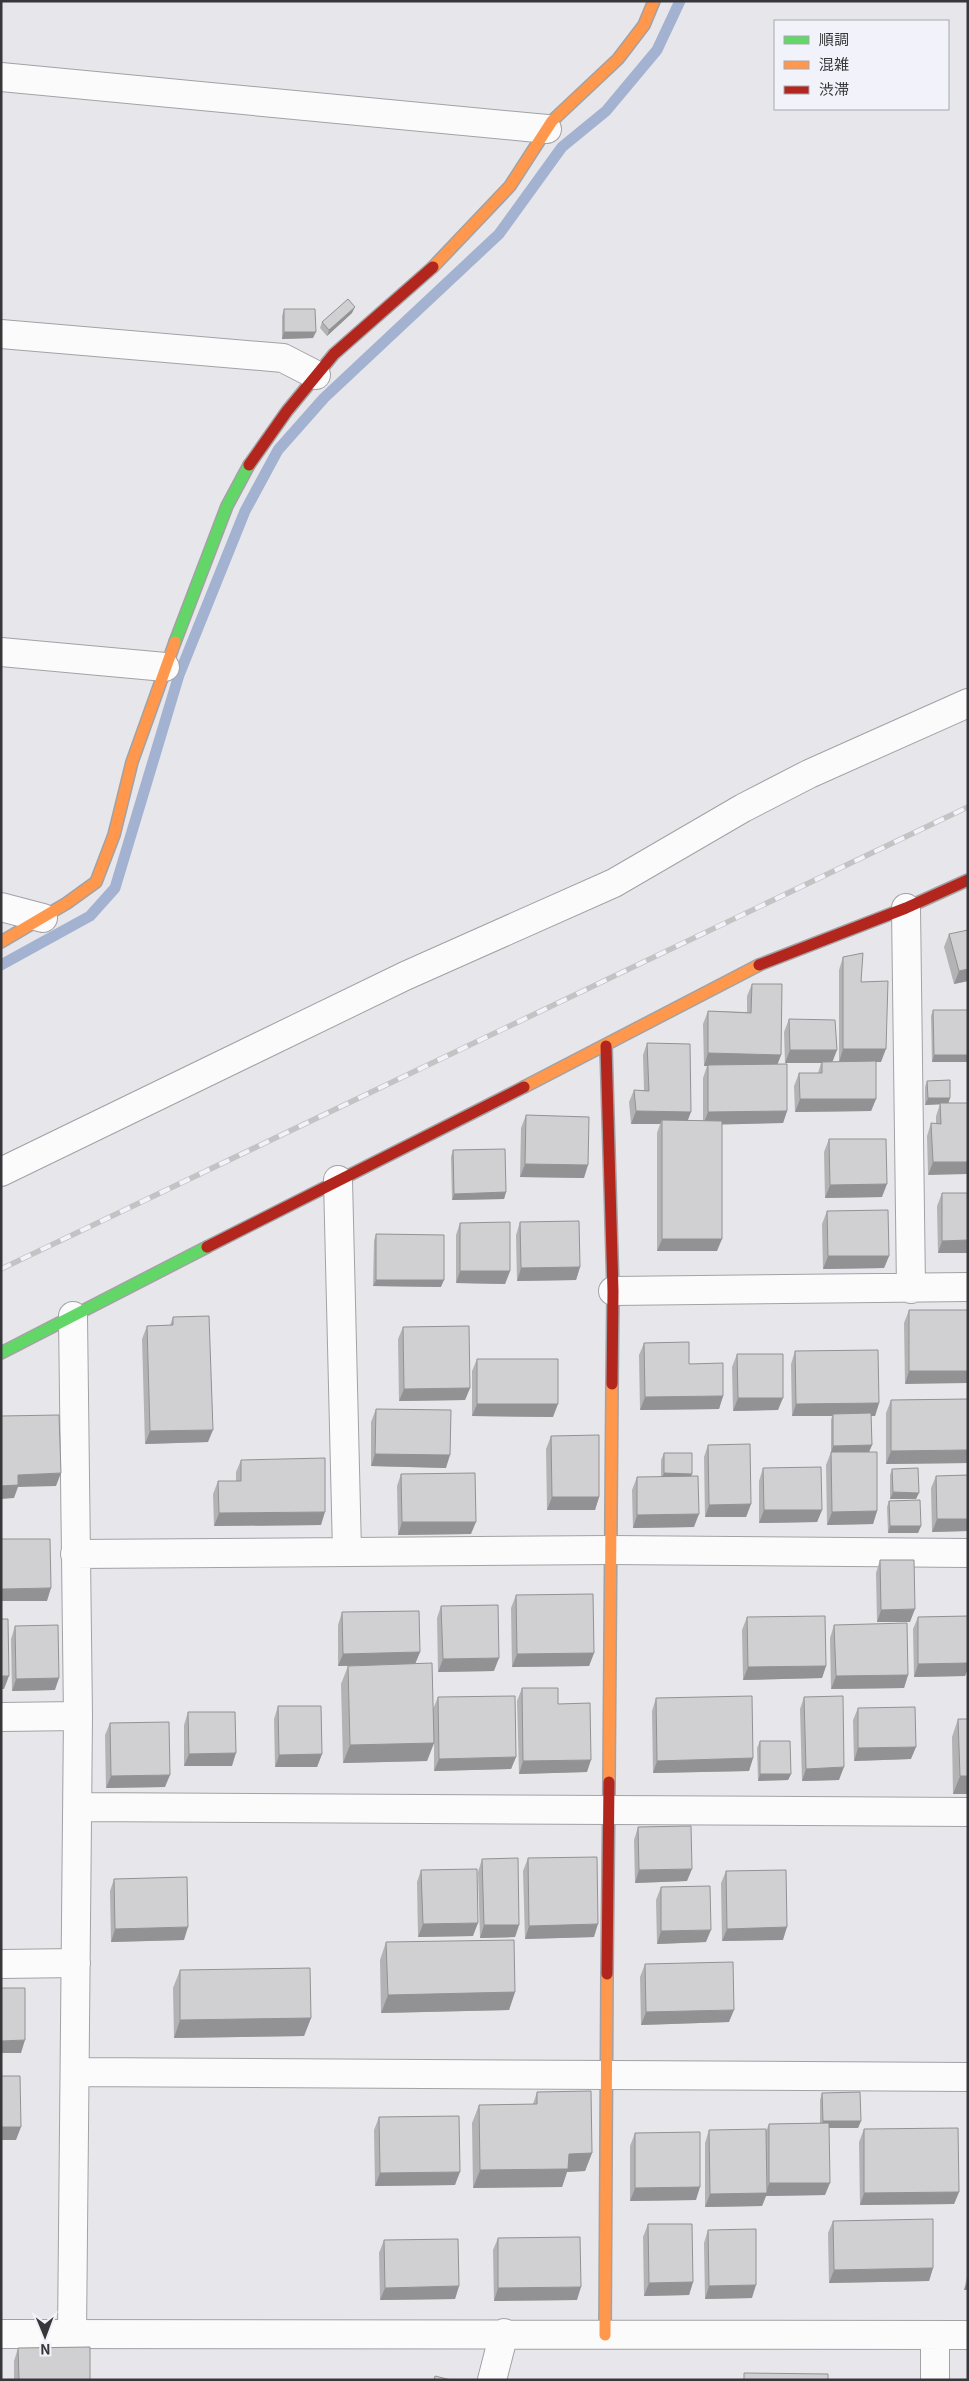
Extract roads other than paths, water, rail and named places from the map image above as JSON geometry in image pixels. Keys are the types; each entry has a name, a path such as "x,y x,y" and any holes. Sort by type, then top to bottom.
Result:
{"street":[{"path":"1,942 43,918 96,882 114,835 132,762 165,667 227,506 256,453 334,354 440,261 510,186 552,121 618,59 644,24 654,1"},
{"path":"1,77 547,129"},
{"path":"1,334 283,358 316,375"},
{"path":"1,652 165,667"},
{"path":"1,1172 405,976 614,883 744,808 809,774 968,702"},
{"path":"1,1352 606,1046 756,966 906,908 968,880"},
{"path":"1,907 43,918"},
{"path":"906,908 910,1289"},
{"path":"605,2335 605,2073 609,1811 612,1291 606,1046"},
{"path":"338,1180 347,1551"},
{"path":"612,1291 968,1288"},
{"path":"72,2335 78,1807 73,1316"},
{"path":"75,1554 610,1550 968,1553"},
{"path":"1,1717 78,1716"},
{"path":"78,1807 968,1812"},
{"path":"1,1964 76,1963"},
{"path":"75,2072 605,2073 968,2077"},
{"path":"492,2380 504,2333"},
{"path":"1,2334 504,2333 605,2335 968,2335"},
{"path":"935,2335 935,2380"}],"waterway":[{"path":"1,965 90,916 115,888 179,675 245,511 278,450 324,398 499,234 562,147 606,111 657,50 680,1"}],"railway":[{"path":"1,1269 968,807"}]}
